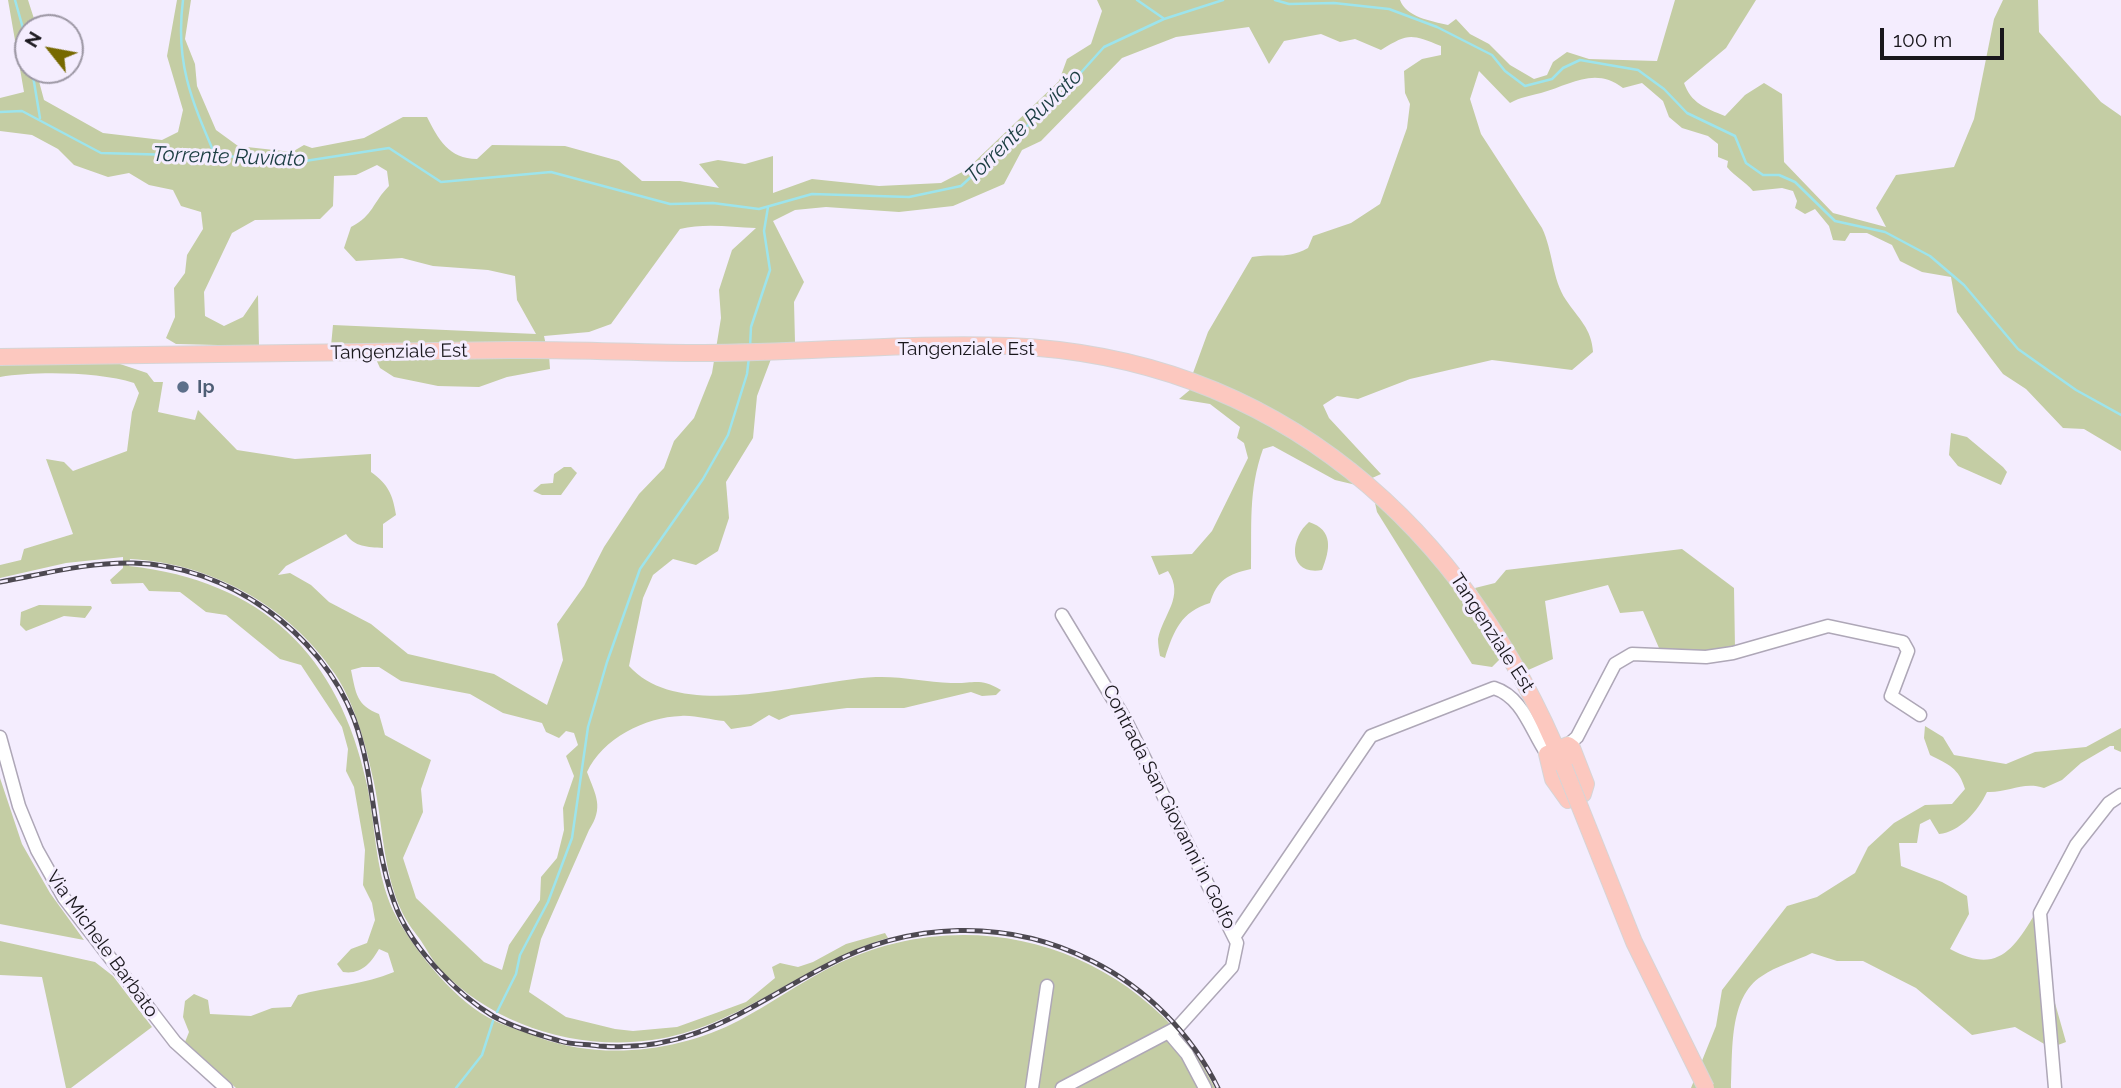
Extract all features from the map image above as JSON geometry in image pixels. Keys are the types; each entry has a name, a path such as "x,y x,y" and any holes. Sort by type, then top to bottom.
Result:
{"main road":[{"name":"Tangenziale Est","path":"0,357 585,350 701,353 1012,346 1115,360 1185,379 1288,428 1336,460 1402,515 1466,587 1526,683 1557,749 1634,942 1706,1088"}],"street":[{"name":"Contrada San Giovanni in Golfo","path":"1062,615 1108,688 1235,936 1235,960 1232,967 1170,1034 1062,1088"},
{"path":"1235,936 1371,736 1494,688 1510,696 1557,749 1577,737 1615,664 1632,654 1706,657 1733,653 1828,626 1903,642 1908,651 1891,696 1920,715"},
{"name":"Via Michele Barbato","path":"0,737 32,839 64,898 175,1042 226,1088"},
{"path":"2055,1088 2040,913 2076,845 2109,803 2121,795"},
{"path":"1032,1088 1047,986"},
{"path":"1170,1034 1187,1054 1205,1088"}],"green space":[{"path":"8,0 28,0 32,14 14,14 14,34"},
{"path":"177,0 191,0 185,39 195,64 197,86 216,130 238,146 292,152 304,145 312,148 364,138 403,117 427,117 446,146 459,156 477,159 492,145 565,146 619,161 642,181 680,181 719,188 699,164 718,160 745,164 773,156 773,193 812,179 879,186 941,183 966,170 1059,81 1067,59 1091,44 1102,11 1097,0 1400,0 1408,11 1427,20 1448,25 1456,19 1470,34 1489,44 1510,65 1534,79 1547,75 1553,62 1567,52 1589,59 1657,61 1675,0 1756,0 1726,48 1684,83 1687,90 1700,104 1725,116 1745,95 1764,83 1782,94 1784,162 1833,213 1886,227 1876,208 1896,175 1954,167 1974,119 1994,19 2003,0 2038,0 2039,32 2101,102 2121,116 2121,451 2084,429 2063,428 2026,389 2003,374 1957,312 1951,277 1922,272 1900,261 1892,245 1867,233 1850,233 1845,241 1833,240 1829,226 1815,209 1805,214 1795,208 1797,201 1793,191 1782,188 1753,191 1727,167 1728,161 1718,157 1718,144 1708,136 1682,128 1669,117 1663,101 1642,83 1623,88 1602,78 1582,79 1510,103 1479,71 1470,99 1481,134 1542,228 1561,292 1587,330 1593,352 1572,370 1492,360 1410,379 1358,399 1337,396 1323,405 1329,418 1381,474 1370,479 1193,373 1208,332 1252,257 1300,252 1308,248 1313,236 1351,223 1380,204 1407,128 1410,104 1405,93 1404,71 1422,59 1441,55 1441,46 1410,37 1381,50 1355,39 1340,42 1321,34 1284,41 1269,64 1249,27 1176,37 1122,58 1041,141 1022,150 1004,184 953,206 899,212 826,207 795,210 773,221 804,282 794,302 795,342 771,359 757,396 753,438 726,482 729,518 718,551 696,565 673,559 653,575 643,598 629,666 652,683 680,693 712,696 876,677 951,683 982,682 1001,690 996,695 982,696 971,692 904,708 847,708 791,715 779,720 769,715 751,726 731,729 724,721 692,716 667,717 639,725 626,732 603,749 587,772 597,801 596,815 541,939 529,992 566,1017 615,1029 633,1031 677,1027 746,1002 775,978 772,967 780,963 798,967 846,944 885,933 888,938 828,962 714,1022 684,1033 652,1040 594,1041 565,1037 510,1019 461,989 440,969 404,915 391,881 374,783 359,727 342,686 316,650 295,628 271,609 246,592 218,579 160,562 130,559 129,566 176,574 218,588 255,607 287,632 314,662 337,698 354,739 367,785 384,887 397,918 415,947 439,976 466,1002 495,1021 540,1038 590,1049 616,1051 668,1045 717,1031 829,968 874,949 920,938 966,935 1012,939 1056,951 1099,969 1138,995 1174,1028 1054,1088 236,1088 185,1042 189,1032 183,1017 185,1001 194,994 208,1000 210,1014 251,1016 272,1008 291,1007 298,995 371,980 394,972 388,953 379,949 369,963 355,972 343,972 337,964 351,949 367,943 375,920 372,903 363,885 365,850 354,787 346,771 348,749 342,727 301,665 280,659 226,615 206,612 180,592 149,591 143,583 112,584 110,580 123,568 123,557 66,563 0,578 0,565 21,560 24,549 73,534 46,459 64,462 73,471 127,451 132,412 139,393 134,383 104,377 49,373 0,377 0,365 117,363 147,373 154,382 163,382 158,412 195,420 198,410 237,450 295,459 371,454 371,472 389,490 396,515 383,524 383,548 357,544 346,534 286,566 278,575 290,573 311,585 329,602 371,624 408,654 494,674 547,705 563,660 557,624 584,586 604,547 639,494 664,468 674,441 694,418 712,373 721,318 719,290 732,250 756,228 708,226 680,229 611,324 589,332 544,336 546,345 331,346 333,325 536,334 517,300 515,276 488,270 433,266 402,258 356,261 344,248 351,227 369,213 389,186 387,171 377,165 356,175 334,176 333,206 320,219 255,220 232,233 204,292 205,316 224,326 243,317 258,295 259,346 176,344 166,338 175,317 174,288 185,273 187,255 203,229 201,212 181,206 173,190 149,185 129,173 108,177 74,165 58,149 32,135 0,131 0,98 24,92 23,84 40,84 44,100 103,133 162,140 178,132 183,110 167,56","holes":["379,667 401,681 470,694 503,713 542,723 546,732 559,738 566,731 574,733 578,745 566,756 574,776 563,808 564,830 557,858 541,877 540,900 509,945 502,970 484,962 416,898 403,858 423,812 421,789 431,760 385,735 379,714 366,707 358,697 351,670"]},
{"path":"549,355 550,369 507,377 479,387 438,386 394,377 380,368 375,357"},
{"path":"1191,389 1278,430 1318,455 1356,485 1335,480 1273,446 1263,449 1253,494 1251,569 1224,579 1210,603 1185,617 1165,658 1160,656 1158,639 1174,597 1173,580 1168,571 1159,575 1151,556 1192,554 1212,531 1248,458 1244,443 1237,438 1240,427 1210,404 1179,399"},
{"path":"1951,433 1967,437 2003,467 2007,472 2001,485 1958,466 1949,455"},
{"path":"564,467 571,467 577,473 561,495 542,495 533,491 541,484 553,483 554,474"},
{"path":"1375,503 1429,555 1475,615 1502,657 1492,667 1472,664 1377,512"},
{"path":"1309,522 1323,530 1328,541 1322,570 1303,567 1295,555 1298,538"},
{"path":"1682,549 1734,588 1735,648 1698,653 1659,648 1643,611 1620,613 1608,585 1545,601 1553,659 1526,671 1475,588 1495,583 1506,570"},
{"path":"39,605 92,608 85,618 64,616 26,631 20,625 21,612"},
{"path":"1925,726 1943,737 1954,755 2006,764 2035,752 2086,747 2121,728 2121,752 2110,746 2081,763 2062,780 2044,788 2022,786 1987,792 1979,806 1961,825 1939,834 1930,819 1920,824 1917,843 1899,843 1901,866 1942,882 1967,896 1969,914 1950,949 1965,956 1990,959 2009,950 2033,917 2047,920 2051,989 2066,1042 2058,1045 2058,1052 2015,1027 1972,1035 1916,988 1863,961 1837,961 1812,953 1762,976 1751,985 1743,997 1734,1027 1731,1088 1691,1088 1716,1026 1722,990 1787,906 1817,897 1855,873 1868,847 1894,823 1925,805 1952,804 1965,789 1956,771 1930,755 1924,738"},
{"path":"0,778 22,844 50,893 84,940 0,924"},
{"path":"0,941 95,962 113,976 152,1027 71,1088 66,1088 42,977 0,975"},
{"path":"1178,1033 1199,1059 1215,1088 1067,1088"}],"waterway":[{"path":"15,0 19,14"},
{"path":"183,0 183,62 192,98 215,155"},
{"path":"1137,0 1163,18"},
{"name":"Torrente Ruviato","path":"0,112 22,111 101,153 247,157 292,163 389,148 441,182 551,172 670,204 713,203 759,209 812,194 909,197 961,186 1057,99 1104,47 1164,19 1223,0"},
{"name":"Torrente Ruviato","path":"1275,0 1289,4 1334,3 1389,9 1437,27 1492,55 1505,71 1525,86 1552,79 1563,68 1580,60 1638,70 1664,89 1687,113 1735,136 1746,163 1763,175 1779,175 1795,182 1835,221 1885,232 1930,256 1964,285 2018,349 2076,390 2121,415"},
{"path":"34,84 40,118"},
{"path":"750,347 751,327 770,270 764,231 768,207"},
{"path":"497,1012 516,974 520,955 548,902 572,838 588,727 607,662 640,569 703,479 728,435 747,374 749,357"},
{"path":"456,1088 482,1055 493,1021"}],"railway":[{"path":"0,582 99,564 133,563 168,567 202,576 235,590 266,609 294,632 319,658 339,687 354,719 367,767 383,865 405,927 426,956 452,984 479,1007 509,1024 574,1044 632,1046 663,1042 718,1024 858,951 924,933 993,932 1027,937 1060,947 1092,961 1131,984 1181,1031 1218,1088"}],"place":[{"name":"Ip","path":"183,387"}]}
